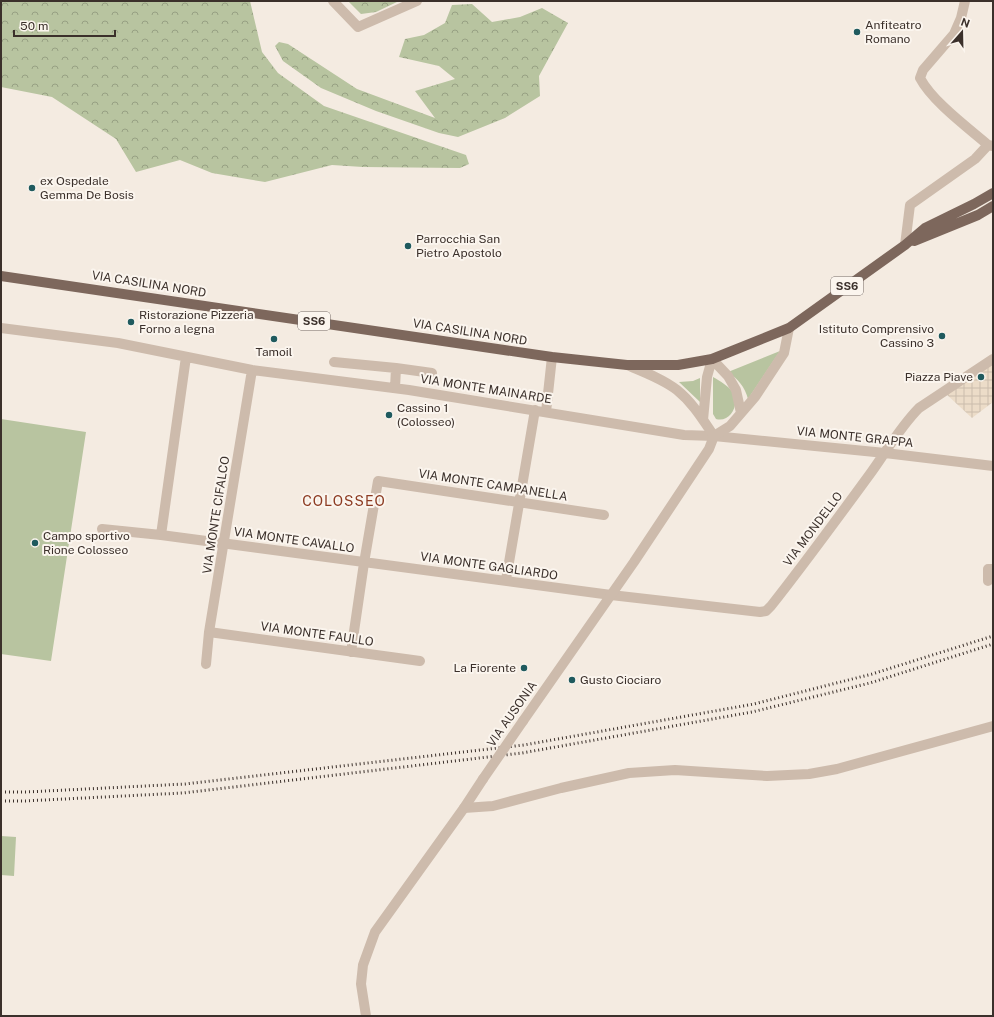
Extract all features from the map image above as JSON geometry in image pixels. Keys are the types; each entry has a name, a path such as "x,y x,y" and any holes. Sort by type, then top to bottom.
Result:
{"main road":[{"name":"VIA CASILINA NORD","path":"1,276 552,357 627,365 678,365 712,359 789,328 905,245 925,228 993,193"},
{"name":"VIA CASILINA NORD","path":"905,245 978,215 993,206"}],"street":[{"path":"333,1 358,27 416,1"},
{"path":"905,245 910,205 975,159 990,145 948,109 924,86 920,78 923,70 954,34 961,18 965,1"},
{"name":"VIA MONTE MAINARDE","path":"1,328 118,344 252,370 395,388 684,435 714,436"},
{"path":"627,365 676,390 690,402 714,436 730,426 755,397 784,353 789,328"},
{"path":"161,535 186,357"},
{"path":"546,412 552,357"},
{"path":"712,359 728,376 736,390 741,413"},
{"path":"703,420 707,377 712,359"},
{"name":"VIA MONDELLO","path":"611,596 760,612 766,611 808,558 909,418 919,408 993,359"},
{"path":"334,362 432,373"},
{"path":"395,388 396,368"},
{"name":"VIA MONTE CIFALCO","path":"206,664 252,370"},
{"path":"506,580 535,410"},
{"name":"VIA MONTE GRAPPA","path":"714,436 885,453 993,466"},
{"name":"VIA AUSONIA","path":"366,1016 361,984 363,965 375,932 464,808 611,596 709,449 714,436"},
{"name":"VIA MONTE CAMPANELLA","path":"364,562 378,481 604,515"},
{"name":"VIA MONTE CAVALLO","path":"102,529 161,535 364,562"},
{"path":"351,652 364,562"},
{"name":"VIA MONTE GAGLIARDO","path":"364,562 506,580 611,596"},
{"path":"988,580 988,569 993,569"},
{"name":"VIA MONTE FAULLO","path":"210,632 420,661"},
{"path":"464,808 493,806 561,788 629,773 675,770 767,776 809,774 837,769 993,726"}],"green space":[{"path":"1,1 250,1 262,52 278,73 324,106 466,155 469,164 460,168 363,167 332,165 265,182 212,173 180,160 136,172 116,139 52,97 1,87"},
{"path":"348,1 399,1 376,12 361,14"},
{"path":"472,4 492,22 520,17 542,8 568,23 539,76 540,96 505,118 458,137 439,133 376,111 321,88 283,61 275,46 279,42 288,44 357,89 435,118 415,91 455,79 439,66 399,57 405,39 424,35 445,23 452,5"},
{"path":"780,351 748,399 741,384 728,372"},
{"path":"713,377 729,388 735,398 732,412 729,416 721,420 716,419 713,414"},
{"path":"700,378 700,402 679,382 693,381"},
{"name":"Campo sportivo Rione Colosseo","path":"1,419 86,432 51,661 1,654"},
{"path":"1,836 16,837 14,876 1,875"}],"shaded area":[{"name":"Piazza Piave","path":"993,361 993,402 972,418 945,393"}],"railway":[{"path":"1,792 185,784 524,745 754,704 872,674 993,636"},
{"path":"1,801 183,793 522,753 752,712 870,683 993,644"}],"place":[{"name":"Anfiteatro Romano","path":"857,32"},
{"name":"ex Ospedale Gemma De Bosis","path":"32,188"},
{"name":"Parrocchia San Pietro Apostolo","path":"408,246"},
{"name":"Ristorazione Pizzeria Forno a legna","path":"131,322"},
{"name":"Istituto Comprensivo Cassino 3","path":"942,336"},
{"name":"Tamoil","path":"274,339"},
{"name":"Piazza Piave","path":"981,377"},
{"name":"Cassino 1 (Colosseo)","path":"389,415"},
{"name":"Campo sportivo Rione Colosseo","path":"35,543"},
{"name":"La Fiorente","path":"524,668"},
{"name":"Gusto Ciociaro","path":"572,680"}],"district":[{"name":"COLOSSEO","path":"344,501"}]}
